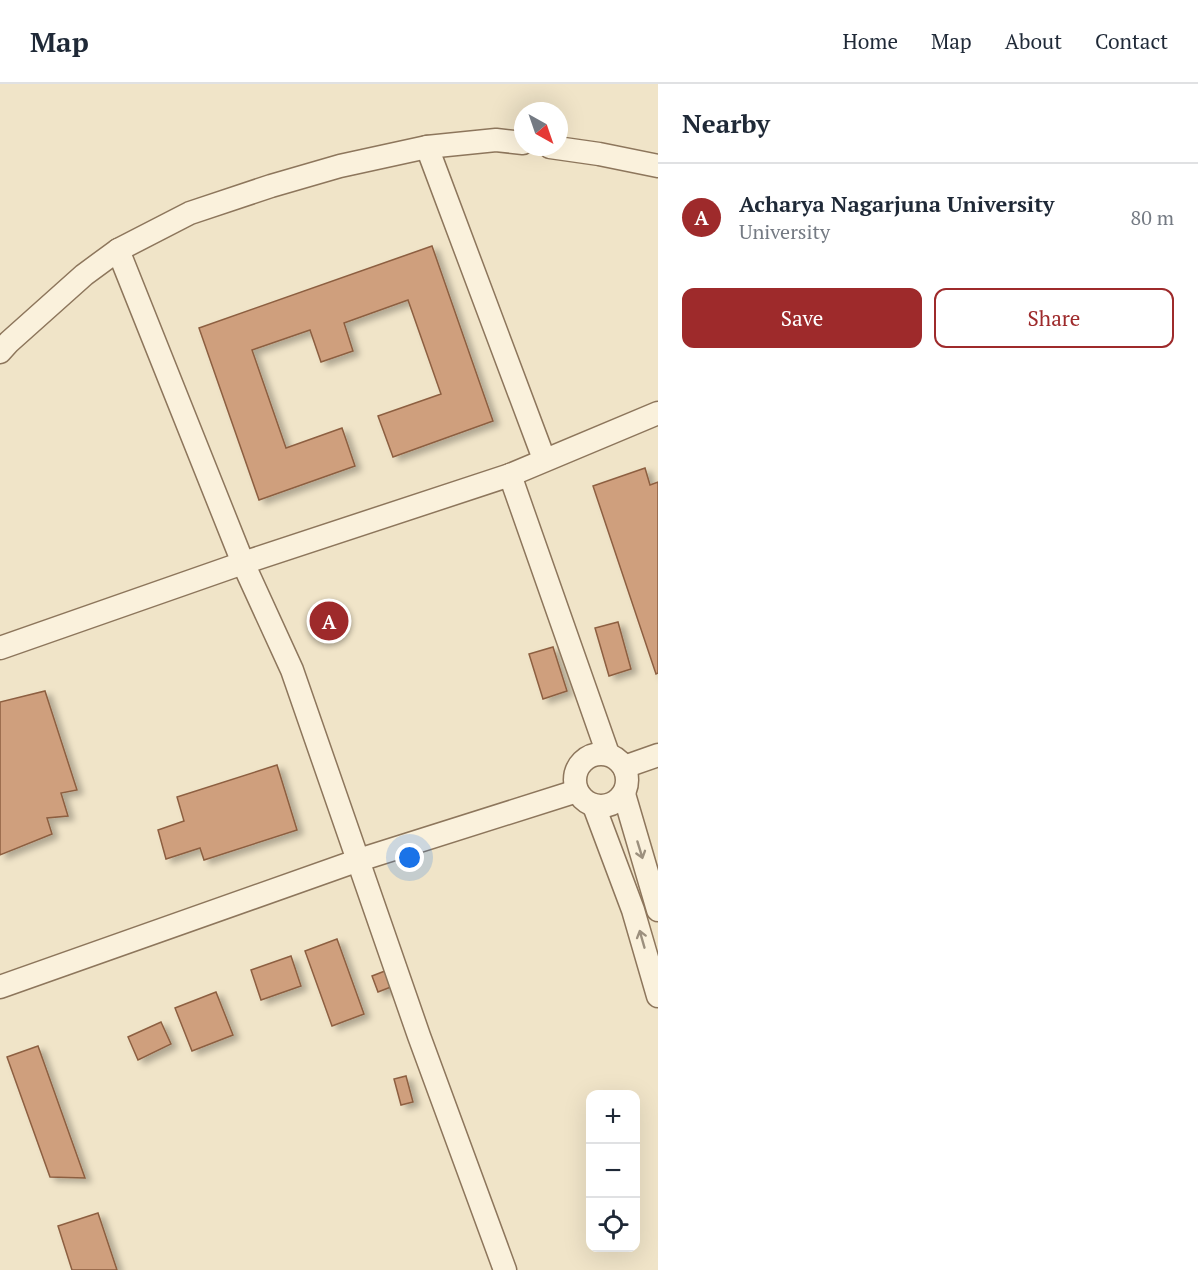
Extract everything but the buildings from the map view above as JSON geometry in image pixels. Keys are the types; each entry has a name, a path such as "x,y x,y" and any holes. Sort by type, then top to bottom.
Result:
{"lane":[{"path":"0,352 84,275 118,250 190,213 340,166 427,147 496,140 514,142"},
{"path":"427,147 544,459"},
{"path":"568,150 658,166"},
{"path":"118,250 243,562 292,670 419,1036 505,1270"},
{"path":"0,648 243,562 510,475 658,413"},
{"path":"510,475 616,761 628,781 624,794 611,805 594,806 581,798 577,791 575,774 584,760 591,756 599,753 616,761 658,755"},
{"path":"0,987 359,860 577,791"},
{"path":"624,794 658,910"},
{"path":"594,806 633,910 658,996"}],"place":[{"name":"Acharya Nagarjuna University","path":"329,621"}]}
